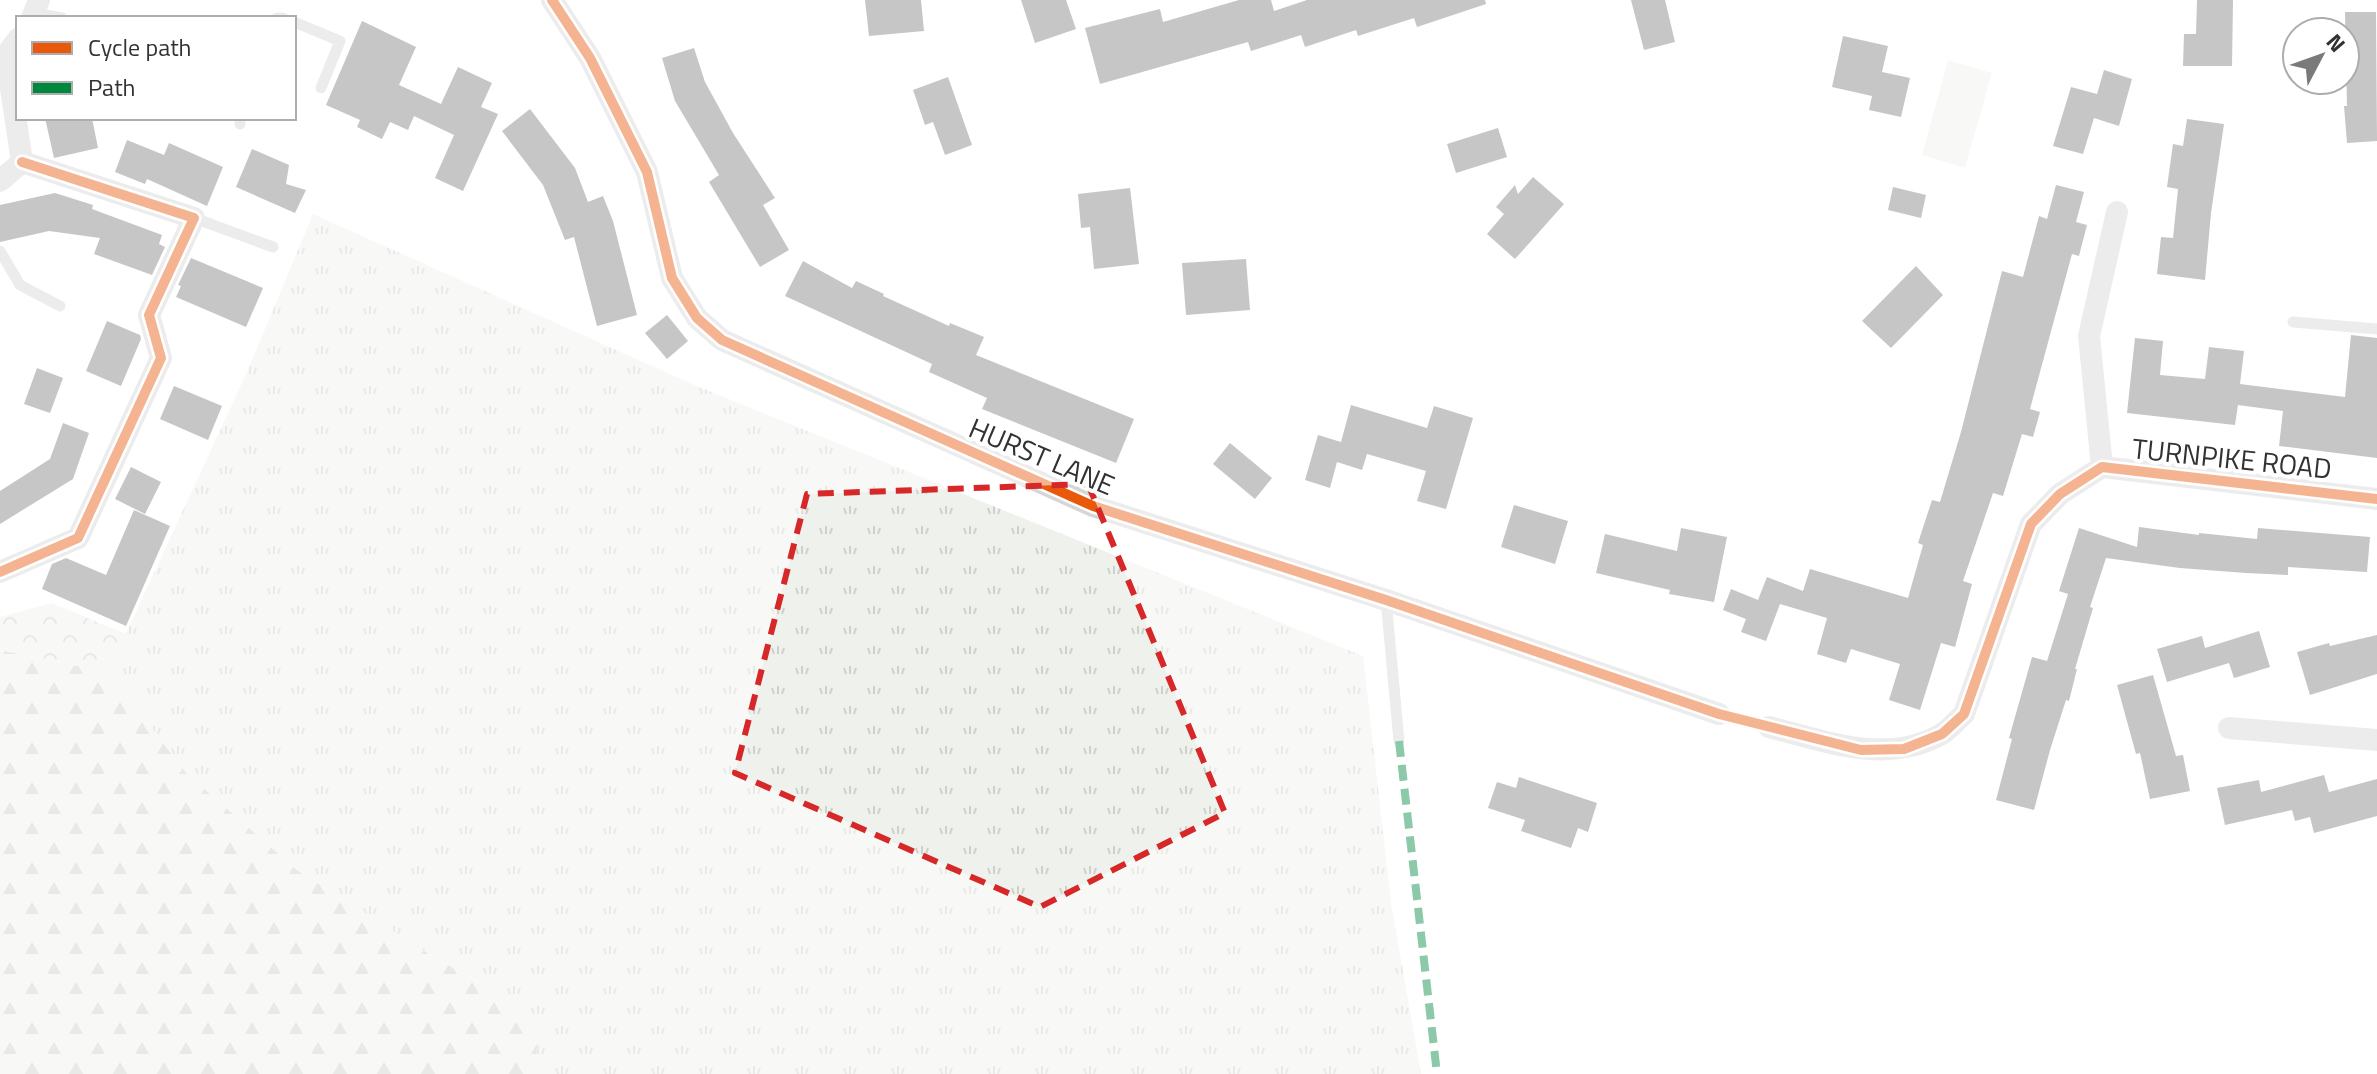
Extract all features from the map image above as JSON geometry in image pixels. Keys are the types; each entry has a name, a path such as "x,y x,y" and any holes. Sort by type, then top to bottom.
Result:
{"street":[{"name":"HURST LANE","path":"552,0 590,58 647,172 672,278 697,318 722,340 1093,506 1386,600 1719,714"},
{"path":"8,50 16,114"},
{"path":"17,120 22,162"},
{"path":"0,181 22,162"},
{"path":"0,572 78,538 161,358 149,315 194,218 22,162"},
{"name":"TURNPIKE ROAD","path":"2102,467 2089,336 2117,212"},
{"name":"TURNPIKE ROAD","path":"1769,727 1861,750 1904,749 1942,734 1964,714 2031,524 2060,494 2102,467 2377,499"},
{"path":"2229,728 2371,742 2377,740"}],"lane":[{"path":"36,10 56,16"},
{"path":"296,23 340,41 321,88"},
{"path":"194,218 273,247"},
{"path":"0,251 20,285 60,306"},
{"path":"2293,322 2377,329"},
{"path":"1386,600 1399,741"}],"highlighted area":[{"path":"1088,484 1225,813 1040,907 735,773 807,494"}],"green space":[{"path":"1948,60 1992,73 1965,168 1922,155"},
{"path":"313,214 692,384 1363,656 1391,902 1421,1074 531,1074 538,1047 506,996 440,961 298,871 187,774 108,672 248,370"},
{"path":"52,603 126,634 108,672 0,650 0,617"},
{"path":"0,650 108,672 187,774 298,871 440,961 506,996 538,1047 531,1074 0,1074"}],"building":[{"path":"865,0 921,0 924,31 869,36"},
{"path":"1021,0 1066,0 1076,29 1035,43"},
{"path":"1239,0 1271,0 1274,11 1307,0 1485,0 1486,4 1417,27 1414,18 1358,36 1356,30 1305,47 1301,35 1251,51 1248,42 1100,84 1085,28 1160,9 1163,22"},
{"path":"1631,0 1665,0 1675,42 1644,50"},
{"path":"2197,0 2233,0 2232,66 2183,66 2184,34 2196,34"},
{"path":"2345,12 2376,12 2377,141 2347,143 2344,106 2347,106 2347,96 2361,96 2361,16 2345,16"},
{"path":"362,21 416,47 399,85 441,104 458,67 492,83 481,107 498,114 463,191 435,178 454,135 414,116 408,130 390,122 382,139 357,127 360,120 326,105"},
{"path":"1843,36 1888,46 1882,72 1910,78 1901,117 1869,110 1872,96 1832,87"},
{"path":"694,48 705,82 775,198 763,205 789,250 760,267 709,182 719,175 675,101 662,58"},
{"path":"2104,70 2132,79 2119,126 2094,118 2083,154 2053,146 2071,87 2097,94"},
{"path":"948,77 972,145 945,155 933,122 925,125 913,90"},
{"path":"530,109 575,168 588,202 603,196 613,221 637,315 597,326 574,237 565,240 543,185 502,131"},
{"path":"2187,119 2224,124 2205,280 2157,274 2161,237 2173,238 2178,189 2167,187 2173,144 2183,146"},
{"path":"45,120 92,120 98,148 54,158"},
{"path":"1498,128 1507,157 1456,173 1447,144"},
{"path":"127,140 164,155 169,143 223,167 207,206 147,179 145,184 115,172"},
{"path":"252,149 289,165 286,184 306,190 295,213 236,187"},
{"path":"1533,177 1564,204 1515,259 1487,234 1504,214 1496,207 1515,185 1518,194"},
{"path":"2056,185 2084,192 2076,222 2087,225 2079,256 2072,254 2030,409 2040,412 2033,437 2022,434 2003,496 1993,493 1963,581 1972,584 1955,647 1941,643 1920,710 1889,700 1900,664 1851,649 1846,663 1817,654 1827,618 1780,604 1766,641 1741,632 1746,619 1723,610 1731,589 1758,600 1767,577 1803,591 1810,569 1908,598 1923,545 1918,543 1932,500 1940,502 2002,271 2023,277 2039,216 2047,219"},
{"path":"1893,187 1926,195 1921,218 1888,210"},
{"path":"1130,188 1139,264 1094,269 1090,227 1081,228 1078,194"},
{"path":"55,193 93,205 92,209 162,235 159,244 165,247 152,275 94,254 100,238 49,231 0,242 0,205"},
{"path":"191,258 263,288 246,327 176,297 181,286 178,285"},
{"path":"1246,259 1250,310 1186,315 1182,263"},
{"path":"803,261 852,288 856,281 949,326 950,323 984,337 976,355 1134,419 1116,463 982,409 987,398 929,372 932,364 785,296"},
{"path":"1916,266 1943,295 1891,348 1862,321"},
{"path":"667,315 688,341 667,359 645,333"},
{"path":"107,321 140,335 141,339 121,386 86,371"},
{"path":"2351,335 2377,338 2377,458 2279,446 2283,411 2238,405 2235,425 2127,413 2135,338 2163,341 2160,375 2205,379 2209,347 2244,351 2240,384 2345,397"},
{"path":"37,368 63,378 50,413 24,404"},
{"path":"174,386 222,406 208,440 160,419"},
{"path":"1351,405 1427,428 1434,406 1473,418 1446,509 1417,501 1426,471 1367,454 1362,470 1337,462 1330,488 1305,480 1318,435 1341,442"},
{"path":"63,423 89,433 73,479 0,524 0,491 50,459"},
{"path":"1230,443 1272,478 1255,499 1213,464"},
{"path":"131,467 161,482 145,514 115,499"},
{"path":"1514,505 1568,521 1555,564 1501,547"},
{"path":"134,510 170,526 126,626 42,589 52,564 66,558 106,575"},
{"path":"2139,527 2257,539 2258,528 2370,537 2367,572 2288,567 2288,575 2246,573 2106,558 2090,607 2093,608 2069,701 2066,700 2034,810 1996,800 2012,739 2009,738 2032,657 2047,661 2068,594 2059,591 2079,528 2137,547"},
{"path":"1681,528 1727,537 1714,602 1669,594 1670,590 1596,573 1605,534 1677,551"},
{"path":"2259,631 2270,667 2234,678 2229,663 2167,682 2157,649 2202,636 2205,648"},
{"path":"2377,635 2377,674 2310,695 2297,652"},
{"path":"2153,675 2176,756 2183,755 2190,791 2150,799 2140,753 2136,754 2117,685"},
{"path":"2324,775 2329,792 2377,779 2377,816 2314,833 2310,817 2295,821 2292,810 2225,825 2217,788 2259,780 2261,792"},
{"path":"1519,777 1597,803 1588,832 1578,828 1571,848 1521,831 1525,820 1488,808 1497,782 1516,788"}],"marked path":[{"path":"1399,741 1437,1074"}],"cycle path":[{"path":"552,0 590,58 647,172 672,278 697,318 722,340 1093,506 1386,600 1719,714 1861,750 1904,749 1942,734 1964,714 2031,524 2060,494 2102,467 2377,499"},
{"path":"0,572 78,538 161,358 149,315 194,218 22,162"}]}
